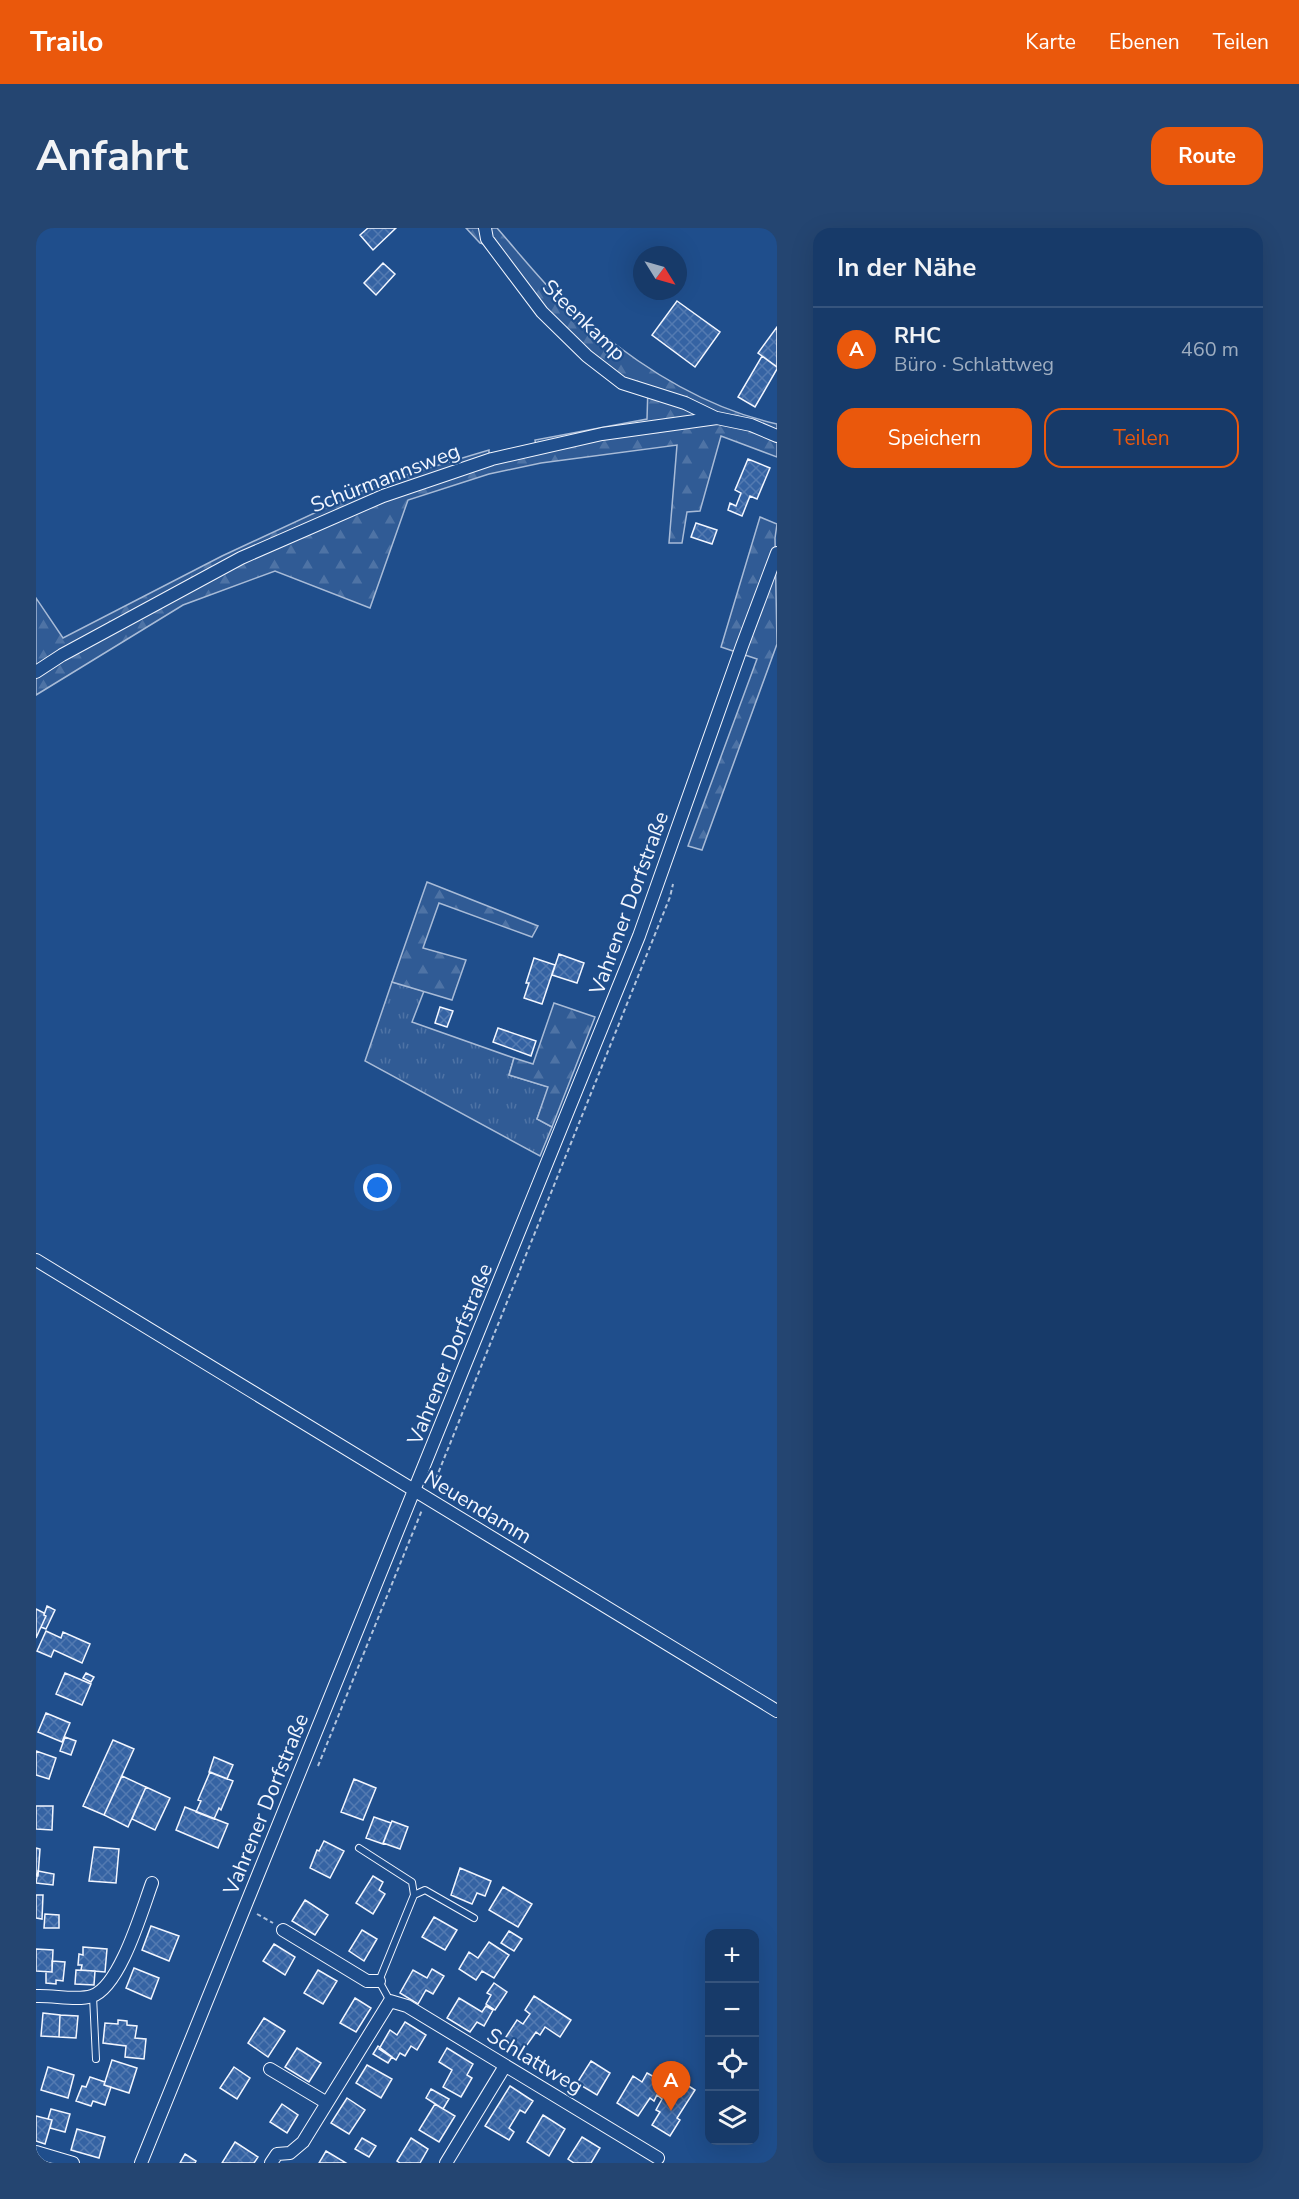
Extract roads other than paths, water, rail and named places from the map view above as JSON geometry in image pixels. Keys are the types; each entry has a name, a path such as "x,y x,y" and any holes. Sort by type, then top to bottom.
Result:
{"street":[{"name":"Steenkamp","path":"485,228 487,239 542,312 587,356 622,383 685,403 717,418"},
{"name":"Schürmannsweg","path":"36,672 62,655 241,558 383,496 492,459 602,434 717,418 751,425 777,436"},
{"name":"Vahrener Dorfstraße","path":"141,2163 639,936 777,553"},
{"name":"Neuendamm","path":"36,1260 777,1711"},
{"path":"36,1996 86,1997 100,1993 112,1980 122,1962 153,1883"},
{"path":"283,1930 367,1981 379,1981"},
{"path":"271,2163 277,2154 290,2153 303,2142 390,2001"},
{"name":"Schlattweg","path":"390,2001 407,2006 658,2158"},
{"path":"446,2163 505,2066"},
{"path":"270,2069 327,2103"},
{"path":"36,2152 73,2163"}],"lane":[{"path":"359,1848 412,1882 414,1895 379,1981 390,2001"},
{"path":"414,1895 425,1890 474,1918"},
{"path":"93,1996 96,2059"}],"place":[{"name":"RHC","path":"671,2111"}]}
